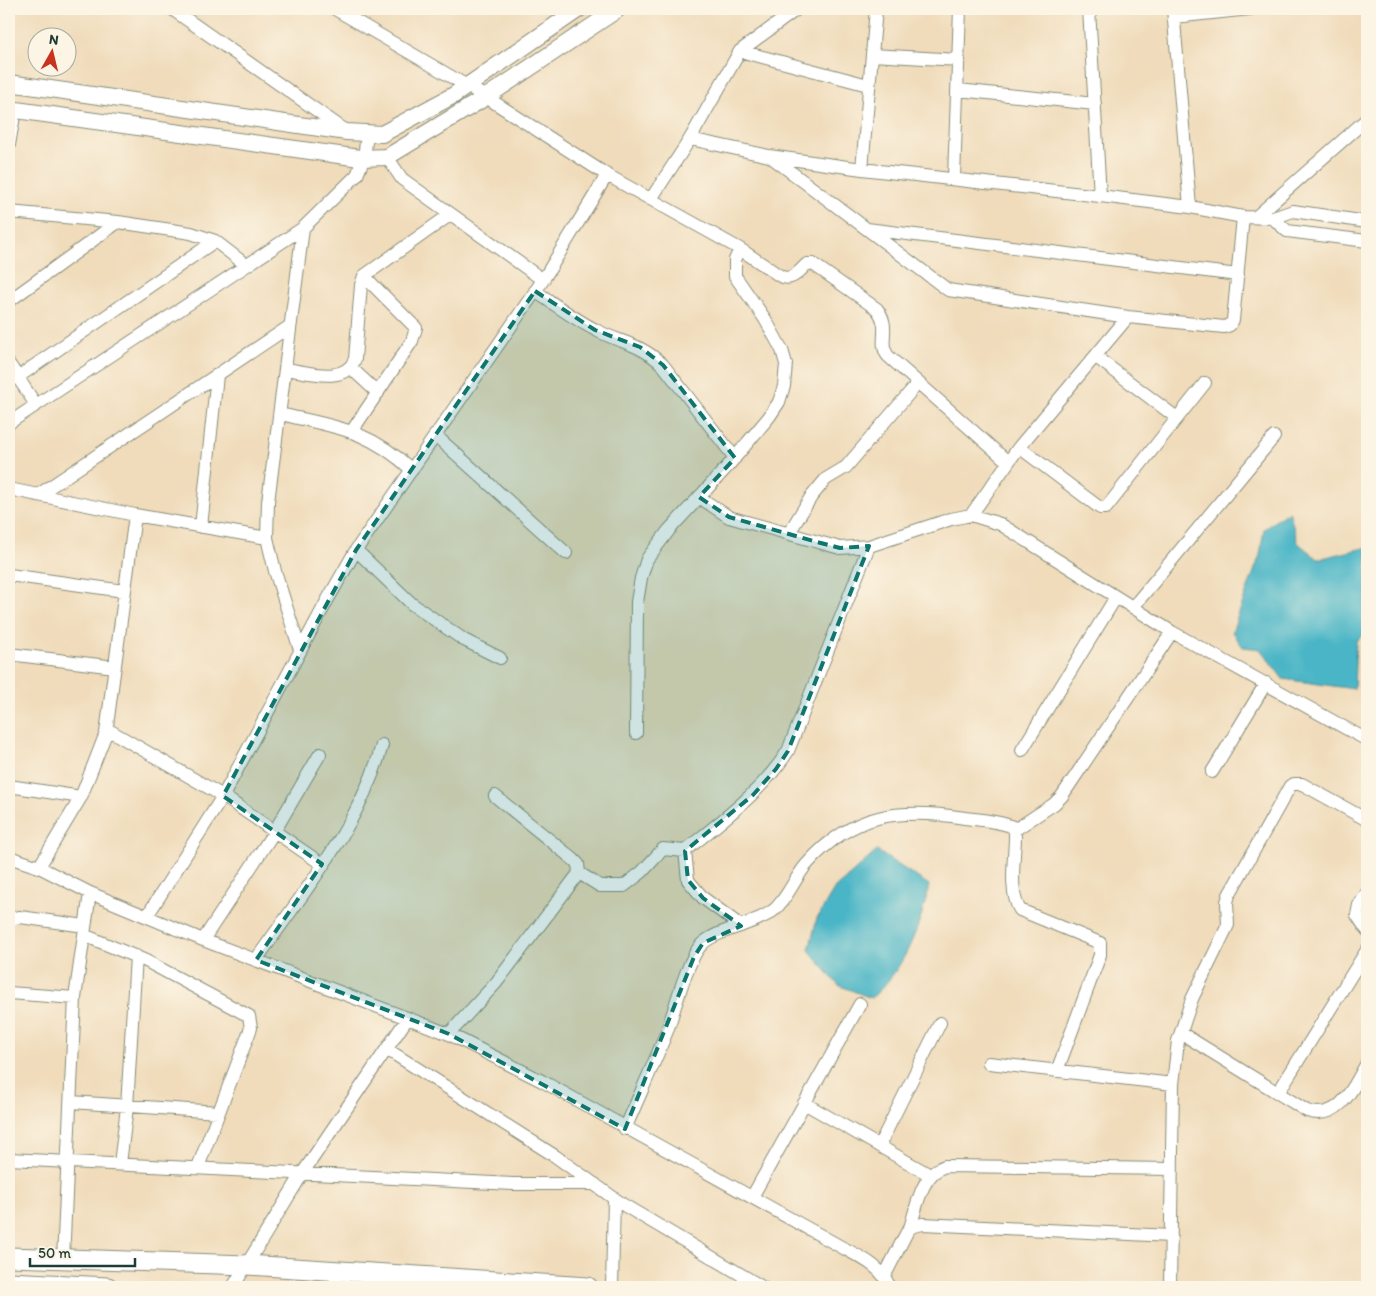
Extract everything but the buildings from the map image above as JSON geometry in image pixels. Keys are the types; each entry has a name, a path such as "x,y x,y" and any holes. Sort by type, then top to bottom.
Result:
{"main road":[{"path":"9,1257 247,1265 336,1279 588,1287"},
{"path":"9,1282 108,1287"}],"street":[{"path":"172,9 347,132"},
{"path":"335,9 486,97 607,175 740,249 785,278 792,277 807,264 813,264 877,309 886,325 885,352 918,384 1008,462"},
{"path":"9,83 347,132 382,134 467,86 579,9"},
{"path":"9,145 12,110 364,158 387,157 486,97 618,9"},
{"path":"651,199 690,139 740,51 797,9"},
{"path":"862,169 876,9"},
{"path":"954,178 960,9"},
{"path":"1090,9 1100,196"},
{"path":"1190,207 1173,13 1250,9"},
{"path":"740,51 868,85"},
{"path":"872,55 959,60"},
{"path":"958,90 1095,104"},
{"path":"1257,216 1367,119"},
{"path":"9,423 303,228 347,187 361,169 367,134"},
{"path":"690,139 768,156 862,169 954,178 1190,207 1243,217 1273,218 1293,211 1367,222"},
{"path":"768,156 948,290 1128,317 1227,327 1233,320 1243,217"},
{"path":"387,157 402,179 543,280"},
{"path":"147,916 223,796 300,650 356,550 543,280 607,175"},
{"path":"9,212 118,222 191,233 215,241 246,265"},
{"path":"286,369 331,375 342,374 351,368 355,360 361,285 364,276 451,214"},
{"path":"1273,218 1288,231 1367,241"},
{"path":"9,301 118,222"},
{"path":"300,650 275,571 267,538 268,502 303,228"},
{"path":"867,230 1238,275"},
{"path":"18,377 215,241"},
{"path":"636,733 637,602 640,578 647,559 669,530 735,458 779,402 784,386 786,364 782,350 765,319 735,276 735,260 740,249"},
{"path":"352,431 412,341 416,328 413,322 364,276"},
{"path":"535,291 595,330 630,342 653,356 663,365 735,458"},
{"path":"971,515 1008,462 1128,317"},
{"path":"38,495 290,326"},
{"path":"1096,357 1177,418"},
{"path":"9,364 36,405"},
{"path":"351,368 378,393"},
{"path":"201,527 217,375"},
{"path":"1020,447 1100,508 1105,508 1109,506 1205,383"},
{"path":"789,533 811,497 826,479 846,467 918,384"},
{"path":"280,414 352,431 380,444 412,470"},
{"path":"435,436 566,554"},
{"path":"1133,607 1274,437"},
{"path":"9,489 135,515 267,538"},
{"path":"699,497 729,517 840,548 869,546 951,519 971,515 1000,524 1172,632 1266,682 1367,740"},
{"path":"39,867 81,797 107,729 135,515"},
{"path":"579,873 600,886 624,886 642,872 663,849 685,851 753,795 776,769 788,751 869,546"},
{"path":"356,550 412,604 464,640 500,658"},
{"path":"9,575 124,591"},
{"path":"1022,750 1116,597"},
{"path":"1058,1072 1102,948 1097,940 1020,910 1014,898 1013,889 1012,863 1016,829 1054,804 1062,796 1172,632"},
{"path":"9,654 115,667"},
{"path":"1212,772 1266,682"},
{"path":"107,729 223,796 322,864"},
{"path":"256,960 358,809 374,774 382,745"},
{"path":"203,940 274,832 320,754"},
{"path":"1170,1287 1173,1084 1181,1033 1192,999 1228,925 1227,902 1229,894 1290,786 1302,784 1367,820"},
{"path":"9,786 81,797"},
{"path":"449,1034 496,984 579,873 578,864 573,859 495,796"},
{"path":"626,1129 667,1030 694,957 702,943 776,908 807,864 833,839 865,820 887,814 910,812 934,813 1009,825 1016,829"},
{"path":"685,851 688,880 703,898 741,926"},
{"path":"9,858 39,867 90,893 203,940 449,1034 542,1081 836,1244 887,1281 910,1228 924,1186 936,1169 946,1166 1172,1169"},
{"path":"63,1260 75,998 90,893"},
{"path":"1367,893 1359,905 1357,915 1367,930"},
{"path":"9,919 20,917 85,930 249,1016 250,1028 198,1167"},
{"path":"1278,1093 1367,950"},
{"path":"120,1164 127,1108 136,956"},
{"path":"9,993 75,998"},
{"path":"752,1197 860,1004"},
{"path":"233,1287 302,1174 388,1050 407,1019"},
{"path":"879,1146 940,1023"},
{"path":"1181,1033 1314,1114 1333,1110 1348,1096 1367,1063"},
{"path":"388,1050 555,1156 614,1198 762,1287"},
{"path":"990,1063 1173,1084"},
{"path":"71,1102 127,1108 218,1112"},
{"path":"804,1104 930,1175"},
{"path":"9,1159 513,1184 595,1184"},
{"path":"612,1287 614,1198"},
{"path":"910,1228 922,1224 1171,1236"}],"highlighted area":[{"path":"535,291 595,330 640,347 663,365 735,458 699,497 729,517 840,548 869,546 788,751 776,769 753,795 685,851 688,880 703,898 741,926 703,943 694,957 625,1129 449,1034 256,960 322,864 223,796 356,550"}],"water":[{"path":"1289,511 1298,543 1318,559 1364,548 1367,545 1367,632 1356,641 1354,689 1283,679 1260,649 1243,647 1232,632 1260,555 1264,529"},
{"path":"877,851 929,885 916,931 902,961 883,987 871,998 838,985 809,950 817,918 835,888"}]}
